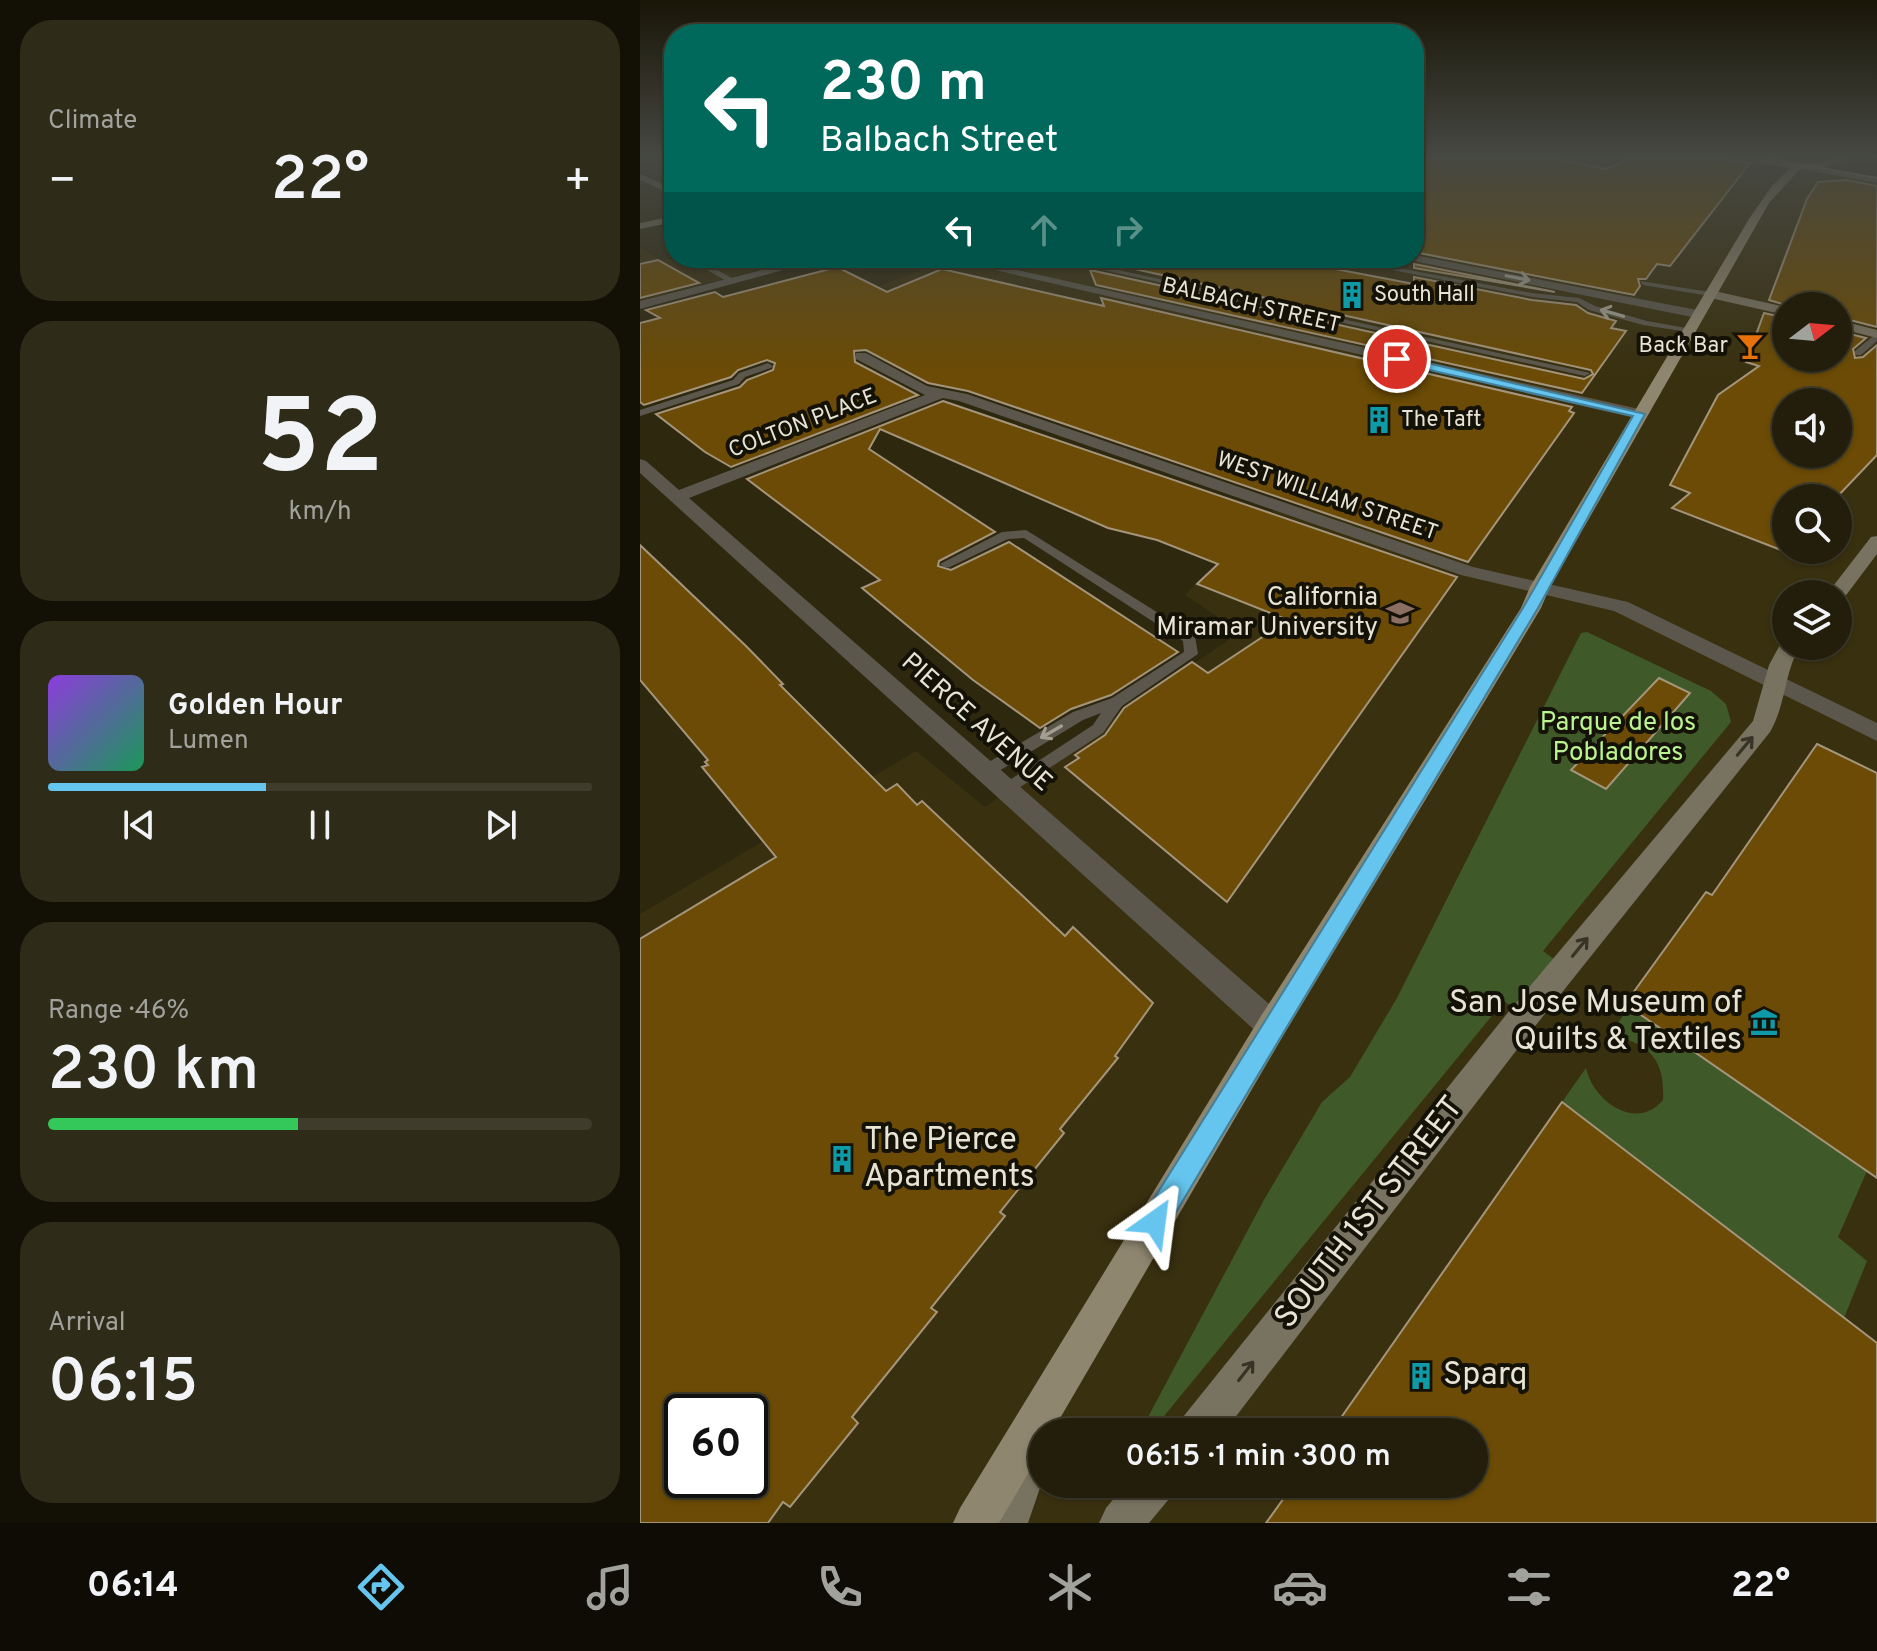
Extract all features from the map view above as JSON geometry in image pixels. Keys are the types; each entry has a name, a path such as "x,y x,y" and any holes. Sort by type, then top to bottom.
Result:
{"main road":[{"path":"975,1523 1272,1026 1531,608 1639,414 1749,229"}],"street":[{"path":"1424,260 1697,314"},
{"path":"640,305 783,268"},
{"name":"BALBACH STREET","path":"992,268 1639,414"},
{"path":"1710,294 1772,308"},
{"path":"1852,328 1877,335"},
{"name":"WEST WILLIAM STREET","path":"861,356 923,390 977,402 1468,571 1621,606 1877,733"},
{"name":"COLTON PLACE","path":"678,496 943,393"},
{"name":"PIERCE AVENUE","path":"640,464 988,770 1272,1026"},
{"path":"1848,580 1877,541"},
{"name":"SOUTH 1ST STREET","path":"1209,1418 1521,1020 1762,726 1769,714 1782,660"},
{"path":"1006,1523 1057,1385"},
{"path":"1121,1523 1142,1498"}],"lane":[{"path":"709,268 733,281"},
{"path":"1109,268 1585,373"},
{"path":"1387,268 1532,295 1579,300 1592,308 1631,319 1688,329"},
{"path":"1643,283 1710,294"},
{"path":"1858,353 1877,335"},
{"path":"640,413 736,382 742,375 768,366"},
{"path":"946,564 1006,535 1026,534 1190,639 1191,654 1117,702 1078,716 988,770"},
{"path":"1008,789 1098,729 1117,702"}],"shaded area":[{"path":"1424,229 1877,229 1877,1523 640,1523 640,914 916,751 985,807 1240,632 1185,595 1273,510 1300,519 1355,463 842,301 926,268 1424,268"},
{"path":"640,248 664,259 664,268 765,268 640,301"}],"green space":[{"name":"Parque de los Pobladores","path":"1587,632 1711,691 1726,704 1731,722 1543,951 1554,959 1516,1010 1504,1001 1162,1418 1147,1418 1265,1198 1322,1102 1350,1077 1397,998 1581,633"},
{"path":"1629,1007 1867,1171 1838,1237 1867,1261 1844,1318 1562,1102 1586,1068 1590,1080 1606,1101 1629,1113 1652,1109 1663,1100 1661,1074 1652,1055 1635,1043 1609,1036"}],"building":[{"path":"1424,229 1699,229 1670,266 1657,264 1646,279 1638,279 1640,286 1634,295 1424,254"},
{"path":"1796,229 1877,229 1877,327 1852,321 1852,292 1772,292"},
{"path":"658,260 664,263 664,268 672,268 699,283 640,298 640,264"},
{"path":"1424,266 1555,292 1414,268"},
{"path":"833,268 887,292 942,269 1104,306 1101,298 1572,407 1569,411 1574,413 1468,562 968,391 928,383 866,350 854,351 855,362 918,395 731,467 705,452 656,414 740,387 747,380 773,370 775,363 767,360 738,370 731,377 644,405 640,402 640,323 660,318 646,310 715,292 723,297"},
{"name":"South Hall","path":"1130,268 1330,268 1414,284 1414,277 1532,300 1576,305 1588,313 1616,321 1611,328 1626,331 1582,393 1096,285 1090,270 1584,379 1593,374 1591,370"},
{"path":"1764,313 1772,315 1772,372 1852,372 1852,334 1866,338 1853,349 1855,358 1863,357 1877,345 1877,455 1849,484 1772,484 1772,547 1672,508 1690,493 1670,485 1718,395 1759,366 1746,362"},
{"path":"943,401 1457,577 1227,902 1065,767 1079,758 1075,755 1105,735 1124,708 1192,662 1208,673 1288,620 1197,584 1218,564 1157,540 1108,528 880,429 869,449 995,532 939,561 938,566 951,570 1009,542 1178,652 1111,695 1071,709 1040,728 973,680 862,588 880,580 747,479"},
{"name":"The Pierce Apartments","path":"640,545 747,647 783,684 780,685 886,791 897,784 917,805 922,801 1065,936 1073,927 1153,1003 1115,1056 1118,1058 1060,1129 1064,1133 1000,1212 1005,1216 931,1308 937,1312 852,1417 858,1423 790,1507 783,1502 768,1523 640,1523 640,939 776,857 702,767 708,765 705,762 708,760 640,680"},
{"path":"1659,678 1690,693 1606,789 1571,770"},
{"name":"San Jose Museum of Quilts & Textiles","path":"1817,744 1877,773 1877,1178 1625,1004 1706,892 1712,895"},
{"path":"1562,1102 1877,1343 1877,1523 1266,1523 1284,1498 1488,1498 1488,1418 1341,1418"}],"place":[{"name":"South Hall","path":"1352,295"},
{"name":"Back Bar","path":"1750,346"},
{"name":"The Taft","path":"1379,420"},
{"name":"California Miramar University","path":"1400,613"},
{"name":"San Jose Museum of Quilts & Textiles","path":"1764,1022"},
{"name":"The Pierce Apartments","path":"842,1159"},
{"name":"Sparq","path":"1421,1376"}],"route":[{"path":"1155,1222 1272,1026 1531,608 1639,414 1397,359"}]}
